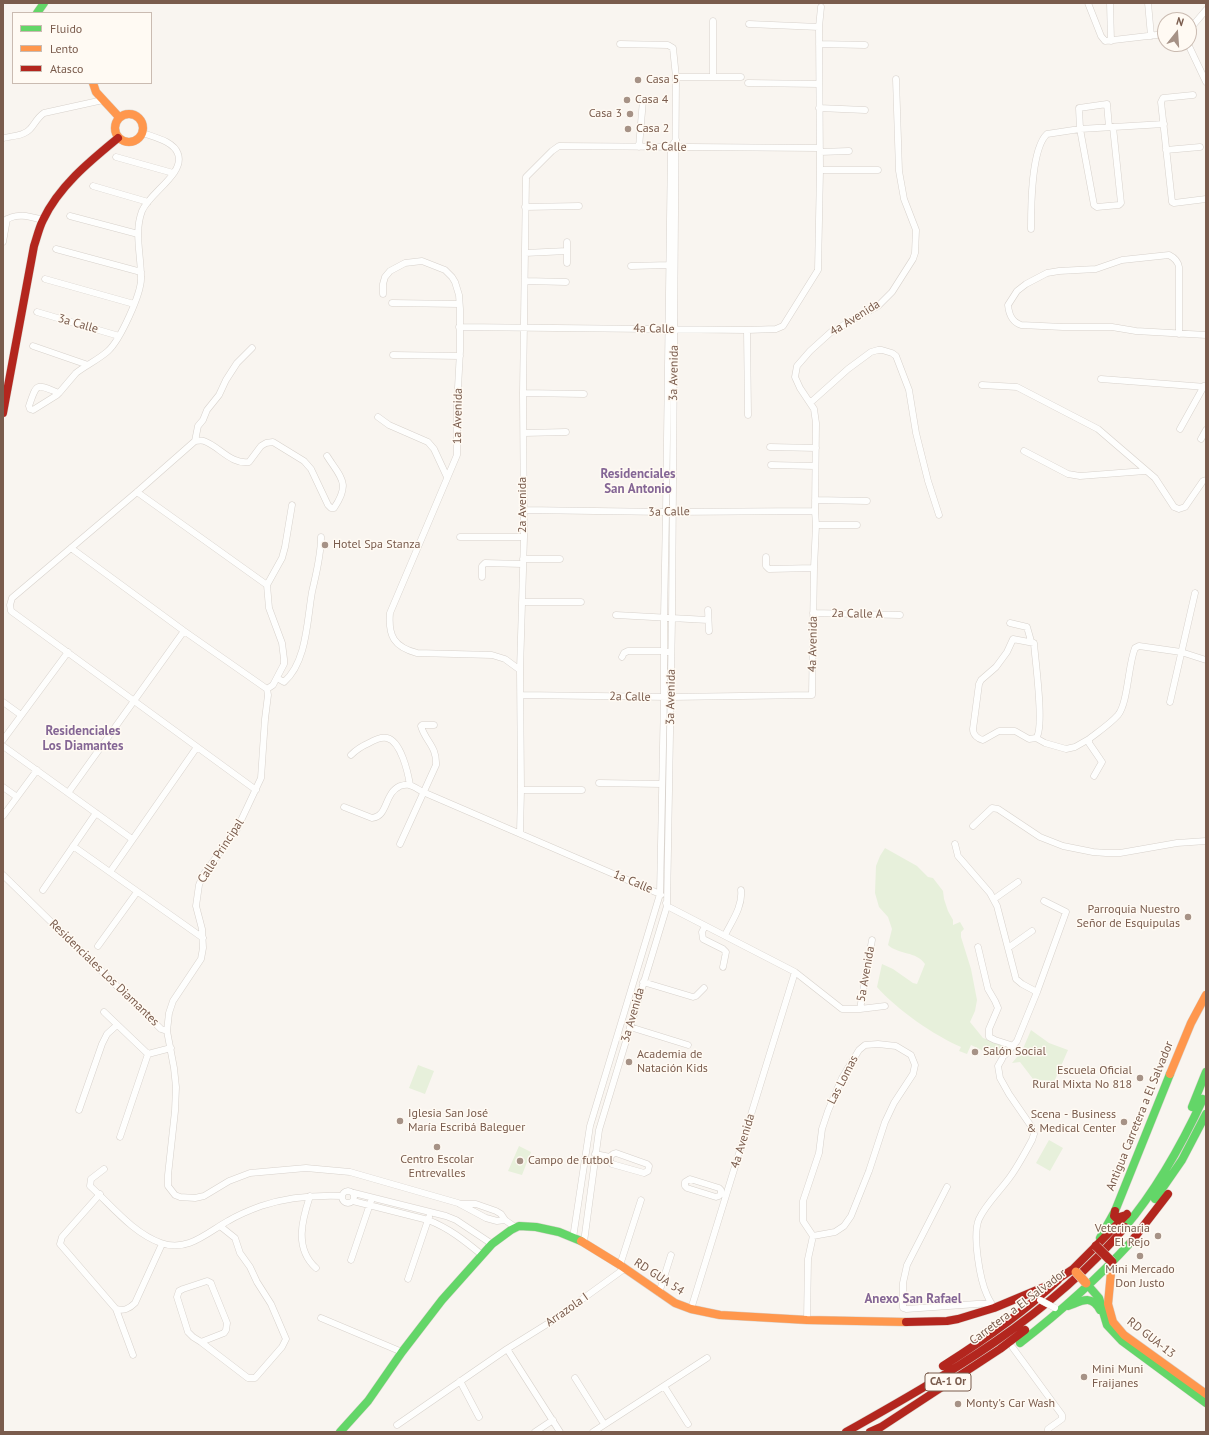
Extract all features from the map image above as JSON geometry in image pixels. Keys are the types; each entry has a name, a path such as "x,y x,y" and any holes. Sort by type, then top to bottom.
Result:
{"main road":[{"path":"38,12 44,3"},
{"path":"93,84 96,92 119,117"},
{"path":"124,114 129,114 139,118 143,128 143,133 140,138 134,142 123,142 115,133 115,122 124,114"},
{"path":"3,414 34,246 43,220 58,196 72,180 104,149 118,138"},
{"name":"Antigua Carretera a El Salvador","path":"1096,1246 1115,1211 1190,1023 1206,995"},
{"path":"1159,1170 1186,1120 1206,1072"},
{"name":"Carretera a El Salvador","path":"1185,1145 1203,1099"},
{"name":"Carretera a El Salvador","path":"870,1432 881,1427 1000,1349 1065,1298 1101,1264 1154,1201 1185,1145 1206,1114"},
{"path":"1185,1145 1186,1120"},
{"path":"1185,1145 1205,1126"},
{"path":"881,1427 930,1402 1013,1348 1040,1327 1112,1262 1139,1232 1166,1197 1205,1126"},
{"path":"1159,1170 1178,1158 1179,1172"},
{"name":"Carretera a El Salvador","path":"846,1432 918,1391 976,1354 1016,1327 1059,1294 1096,1259 1120,1232 1178,1158"},
{"name":"RD GUA 54","path":"515,1227 536,1227 559,1232 584,1242 659,1293 675,1303 691,1309 725,1316 807,1320 894,1322 947,1321 958,1319 1022,1296 1042,1288 1075,1270 1126,1215 1159,1170"},
{"path":"1115,1211 1114,1216 1116,1218 1126,1215"},
{"path":"340,1432 368,1401 402,1352 442,1300 492,1244 515,1227"},
{"path":"1096,1246 1112,1262"},
{"name":"RD GUA-13","path":"1112,1262 1108,1304 1113,1322 1124,1335 1206,1394"},
{"name":"RD GUA-13","path":"1075,1270 1099,1298 1107,1325 1122,1341 1206,1403"},
{"path":"875,1416 931,1374 997,1331 1040,1299 1058,1280"},
{"path":"1059,1309 1081,1301 1092,1300 1097,1305 1107,1325"}],"street":[{"path":"1088,3 1102,39 1111,41 1157,35"},
{"path":"1110,3 1111,41"},
{"path":"1148,3 1151,36"},
{"path":"821,7 819,27 820,170 878,170"},
{"path":"1197,21 1206,10"},
{"path":"713,21 714,77"},
{"path":"749,24 819,27"},
{"name":"3a Avenida","path":"620,44 668,45 673,48 676,78 676,140 674,147 669,265 672,329"},
{"path":"819,44 865,45"},
{"path":"1192,52 1206,82"},
{"path":"676,78 741,77"},
{"name":"4a Avenida","path":"812,695 816,525 816,416 814,409 800,388 795,377 797,366 810,350 831,332 878,306 892,292 913,259 915,253 916,230 904,199 899,171 896,79"},
{"path":"748,83 819,84"},
{"path":"1194,95 1163,98 1161,100 1166,150 1172,202 1206,199"},
{"path":"3,138 25,133 44,113 103,100"},
{"path":"638,147 643,100"},
{"path":"1106,104 1108,105 1121,203 1119,205 1097,207 1094,205 1080,129 1079,108 1106,104"},
{"path":"819,108 865,110"},
{"path":"1031,229 1031,191 1038,149 1041,141 1047,134 1080,129 1164,124"},
{"path":"59,393 41,386 37,386 34,389 28,406 33,410 38,408 59,393 71,378 108,351 119,336 134,304 141,278 138,255 138,224 142,210 178,166 178,154 174,148 169,144 143,133"},
{"name":"5a Calle","path":"526,177 559,146 849,151"},
{"name":"3a Avenida","path":"573,1238 590,1126 660,894 662,784 672,618 670,512 674,147"},
{"path":"1166,150 1200,147"},
{"path":"116,157 173,174"},
{"name":"4a Calle","path":"459,327 746,330 776,329 783,326 818,270 820,170"},
{"name":"2a Avenida","path":"520,833 522,790 520,670 522,561 524,537 523,393 526,281 526,177"},
{"path":"92,186 148,202"},
{"path":"525,207 578,206"},
{"path":"3,242 5,220 16,216 25,216 43,220"},
{"path":"70,216 138,234"},
{"path":"567,242 567,263"},
{"path":"56,249 141,272"},
{"path":"525,253 567,251"},
{"path":"1179,334 1179,267 1178,262 1169,255 1122,260 1096,269 1047,273 1026,284 1017,291 1008,305 1012,320 1021,325 1063,327 1095,326 1136,331 1179,334 1206,335"},
{"name":"1a Avenida","path":"384,294 383,284 385,277 390,271 405,263 422,261 440,267 449,274 455,282 459,295 460,356 457,406 457,455 390,613 389,625 392,636 396,643 405,650 417,653 492,655 505,660 520,670"},
{"path":"631,266 669,265"},
{"path":"45,279 134,304"},
{"path":"526,281 566,282"},
{"path":"392,303 459,304"},
{"name":"3a Calle","path":"37,312 119,336"},
{"path":"746,330 748,416"},
{"path":"33,346 88,365"},
{"path":"252,348 237,364 226,380 219,395 207,410 203,420 198,426 195,441 12,598 10,605 11,611 256,790"},
{"path":"810,403 848,369 871,352 878,350 892,353 896,356 909,390 922,460 939,515"},
{"path":"393,355 460,356"},
{"path":"1101,379 1205,387 1180,429"},
{"path":"982,384 1017,387 1098,429 1145,471 1155,478 1174,507 1179,509 1185,507 1203,481 1206,480"},
{"path":"523,393 584,394"},
{"path":"378,418 389,425 428,442 434,449 447,477"},
{"path":"1201,439 1206,430"},
{"path":"524,433 566,432"},
{"path":"195,441 203,441 228,456 245,463 249,462 261,446 266,443 273,442 304,461 311,469 328,505 331,508 334,508 342,494 344,485 327,456"},
{"path":"770,447 816,448"},
{"path":"1024,451 1068,474 1080,476 1145,471"},
{"path":"771,466 816,466"},
{"path":"137,492 267,585"},
{"path":"815,500 867,501"},
{"path":"71,548 184,631 267,689 273,685 284,664 284,650 268,608 267,585 282,558 292,505"},
{"name":"3a Calle","path":"524,510 670,512 815,511"},
{"name":"3a Avenida","path":"584,1242 599,1130 667,906 667,697 664,651 664,570 670,512"},
{"path":"816,525 857,525"},
{"path":"460,537 524,537"},
{"path":"276,678 284,682 292,674 303,648 321,550 321,538"},
{"path":"766,557 766,566 769,569 814,568"},
{"path":"482,577 482,566 485,563 560,559"},
{"path":"664,570 672,570"},
{"path":"1170,702 1195,593"},
{"path":"522,602 581,602"},
{"path":"708,610 709,631"},
{"name":"2a Calle A","path":"813,613 900,615"},
{"path":"616,615 708,620"},
{"path":"1010,623 1027,627 1030,641"},
{"path":"68,793 184,631"},
{"path":"1036,738 1038,736 1039,728 1039,686 1034,643 1030,641 1013,639 1007,652 996,667 981,680 978,689 973,730 974,734 980,739 984,740 999,731 1015,731 1029,739 1036,738 1045,743 1066,749 1076,746 1088,739 1119,714 1124,702 1132,658 1137,646 1181,652 1206,660"},
{"path":"622,657 624,653 628,651 664,651 671,654"},
{"path":"3,740 68,652"},
{"name":"Calle Principal","path":"167,1030 169,1013 173,1001 201,959 203,938 196,906 199,885 203,875 237,829 261,778 268,695 267,689"},
{"name":"2a Calle","path":"521,695 667,697 812,695"},
{"path":"3,702 21,715"},
{"path":"400,844 436,765 436,758 432,745 421,726 434,725"},
{"path":"344,807 372,818 376,818 382,814 388,798 394,789 405,784 410,785 406,765 392,740 387,738 372,741 350,755"},
{"path":"1088,739 1088,743 1102,762 1094,776"},
{"path":"3,746 132,839"},
{"path":"110,872 197,748"},
{"path":"3,816 37,770"},
{"path":"599,783 662,784"},
{"name":"1a Calle","path":"410,785 423,792 660,894 667,906"},
{"path":"3,787 17,797"},
{"path":"522,790 582,790"},
{"path":"973,826 992,808 994,808 998,809 1040,837 1063,846 1106,854 1177,842 1206,841"},
{"path":"43,890 96,813"},
{"path":"956,844 958,856 994,899 999,912 1016,979 1037,992"},
{"path":"74,846 203,938"},
{"path":"660,874 668,874"},
{"name":"Residenciales Los Diamantes","path":"3,875 161,1028 167,1030 176,1088 168,1186 175,1195 180,1197 195,1198 204,1196 229,1181 250,1173 306,1168 350,1172 458,1204 486,1218 497,1221 505,1220"},
{"path":"994,899 1018,882"},
{"path":"725,935 738,909 741,900 741,890"},
{"path":"98,946 137,892"},
{"path":"947,1187 908,1265 903,1283 903,1308 906,1310 992,1306 983,1285 976,1231 978,1223 987,1206 1012,1174 1034,1134 1032,1126 1013,1101 1000,1078 998,1066 1014,1046 1037,992 1066,912 1044,901"},
{"path":"667,906 795,972 842,1009 860,1009 886,1006"},
{"path":"705,926 701,935 703,939 726,952 723,967"},
{"path":"1008,948 1032,931"},
{"name":"5a Avenida","path":"860,1009 872,940"},
{"path":"978,947 988,988 996,1001 998,1008 989,1029 989,1037 1014,1046"},
{"name":"4a Avenida","path":"691,1309 705,1266 724,1194 795,972"},
{"path":"643,982 693,997 704,988"},
{"path":"104,1012 148,1054"},
{"path":"79,1110 102,1044 107,1034 116,1025"},
{"path":"630,1027 688,1046"},
{"name":"Las Lomas","path":"878,1044 896,1046 911,1055 915,1065 913,1074 894,1103 885,1122 869,1171 851,1216 844,1226 835,1232 813,1236 803,1221 803,1201 819,1153 822,1129 842,1078 859,1050 866,1045 878,1044"},
{"path":"148,1054 171,1048"},
{"path":"120,1137 148,1054"},
{"path":"595,1154 610,1157 616,1153 647,1164 649,1166 648,1171 644,1173 612,1164 610,1157"},
{"path":"104,1169 91,1179 90,1186 131,1224 144,1234 162,1244 184,1244 195,1242 220,1226 260,1206 282,1200 310,1196 342,1196"},
{"path":"690,1179 719,1188 724,1194 716,1197 687,1188 685,1186 685,1182 690,1179"},
{"path":"342,1196 343,1192 347,1190 373,1198 431,1211 456,1220 492,1244"},
{"path":"353,1201 355,1197 354,1193"},
{"path":"100,1194 62,1237 60,1244 116,1309 132,1355"},
{"path":"310,1196 302,1225 302,1237 304,1250 310,1262 316,1268"},
{"path":"342,1196 346,1203 353,1201 428,1220 446,1227 482,1255"},
{"path":"351,1260 369,1205 373,1198"},
{"path":"622,1267 641,1200"},
{"name":"Residenciales Los Diamantes","path":"458,1204 476,1204 490,1209 501,1214 505,1220 515,1227"},
{"path":"408,1279 431,1211"},
{"path":"200,1342 224,1333 227,1327 227,1323 211,1283 207,1281 183,1289 177,1297 188,1332 192,1338 200,1342 248,1378 253,1379 256,1378 282,1347 286,1339 271,1304 240,1252 235,1238 220,1226"},
{"path":"807,1320 808,1260 813,1236"},
{"path":"116,1309 127,1309 135,1303 162,1244"},
{"path":"659,1293 671,1255"},
{"path":"705,1266 696,1301 697,1306 700,1309 725,1316"},
{"name":"Arrazola I","path":"397,1425 507,1349 552,1321 622,1267"},
{"path":"1022,1296 1040,1299 1059,1309"},
{"path":"320,1318 402,1352"},
{"path":"1013,1348 1062,1415 1062,1419 1048,1428 1048,1432"},
{"path":"507,1349 560,1432"},
{"path":"592,1432 707,1358"},
{"path":"575,1378 604,1424"},
{"path":"460,1381 479,1416"},
{"path":"664,1386 688,1424"},
{"path":"535,1432 552,1420"}],"green space":[{"path":"885,848 917,866 928,877 933,878 943,891 948,911 953,920 953,925 960,922 964,929 961,932 961,937 971,969 977,1000 975,1011 970,1022 983,1038 1002,1045 994,1056 971,1045 967,1054 959,1051 961,1047 916,1021 894,1004 877,987 882,964 917,984 925,964 917,957 892,948 888,945 892,929 888,917 879,907 875,893 876,866"},
{"path":"1031,1030 1049,1043 1068,1050 1054,1082 1033,1079 1020,1062 1012,1063 1022,1051"},
{"path":"418,1065 434,1071 425,1094 409,1088"},
{"path":"1049,1140 1063,1148 1050,1171 1036,1163"},
{"name":"Campo de futbol","path":"519,1146 531,1152 522,1175 508,1171"}],"traffic: fast":[{"path":"38,12 44,3"},
{"path":"1192,1107 1206,1072"},
{"path":"1100,1238 1115,1211 1170,1074"},
{"path":"1125,1227 1159,1181 1187,1132 1203,1099"},
{"path":"1155,1199 1182,1160 1206,1114"},
{"path":"340,1432 368,1401 402,1352 442,1300 492,1244 519,1226 536,1227 559,1232 581,1241"},
{"path":"1020,1343 1078,1295 1131,1242"},
{"path":"1086,1283 1099,1298 1107,1325 1122,1341 1206,1403"},
{"path":"1068,1306 1090,1300 1097,1305 1100,1310"}],"traffic: slow":[{"path":"93,84 96,92 119,117"},
{"path":"129,114 135,115 139,118 142,122 143,128 142,134 139,138 135,141 129,142 123,141 119,138 116,134 115,128 116,122 119,118 123,115 129,114"},
{"path":"1170,1074 1191,1023 1206,995"},
{"path":"581,1241 620,1265 675,1303 691,1309 720,1315 807,1320 906,1322"},
{"path":"1112,1262 1108,1304 1113,1322 1124,1335 1206,1394"},
{"path":"1076,1272 1086,1283"}],"traffic: jam":[{"path":"3,413 34,246 42,223 50,208 66,185 86,165 118,138"},
{"path":"1131,1242 1168,1194"},
{"path":"1115,1211 1114,1216 1116,1218 1126,1215"},
{"path":"1096,1246 1127,1214"},
{"path":"846,1432 922,1389 995,1342 1064,1289 1125,1227"},
{"path":"906,1322 947,1321 994,1308 1049,1285 1073,1269 1096,1246"},
{"path":"1096,1246 1112,1262"},
{"path":"943,1366 1003,1326 1058,1280"},
{"path":"870,1432 881,1427 1000,1349 1025,1330"}],"place":[{"name":"Casa 5","path":"638,80"},
{"name":"Casa 4","path":"627,100"},
{"name":"Casa 3","path":"630,114"},
{"name":"Casa 2","path":"628,129"},
{"name":"Hotel Spa Stanza","path":"325,545"},
{"name":"Parroquia Nuestro Señor de Esquipulas","path":"1188,917"},
{"name":"Salón Social","path":"975,1052"},
{"name":"Academia de Natación Kids","path":"629,1062"},
{"name":"Escuela Oficial Rural Mixta No 818","path":"1140,1078"},
{"name":"Iglesia San José María Escribá Baleguer","path":"400,1121"},
{"name":"Scena - Business & Medical Center","path":"1124,1122"},
{"name":"Centro Escolar Entrevalles","path":"437,1147"},
{"name":"Campo de futbol","path":"520,1161"},
{"name":"Veterinaria El Rejo","path":"1158,1236"},
{"name":"Mini Mercado Don Justo","path":"1140,1256"},
{"name":"Mini Muni Fraijanes","path":"1084,1377"},
{"name":"Monty's Car Wash","path":"958,1404"}],"district":[{"name":"Residenciales San Antonio","path":"638,482"},
{"name":"Residenciales Los Diamantes","path":"83,738"},
{"name":"Anexo San Rafael","path":"913,1299"}]}
